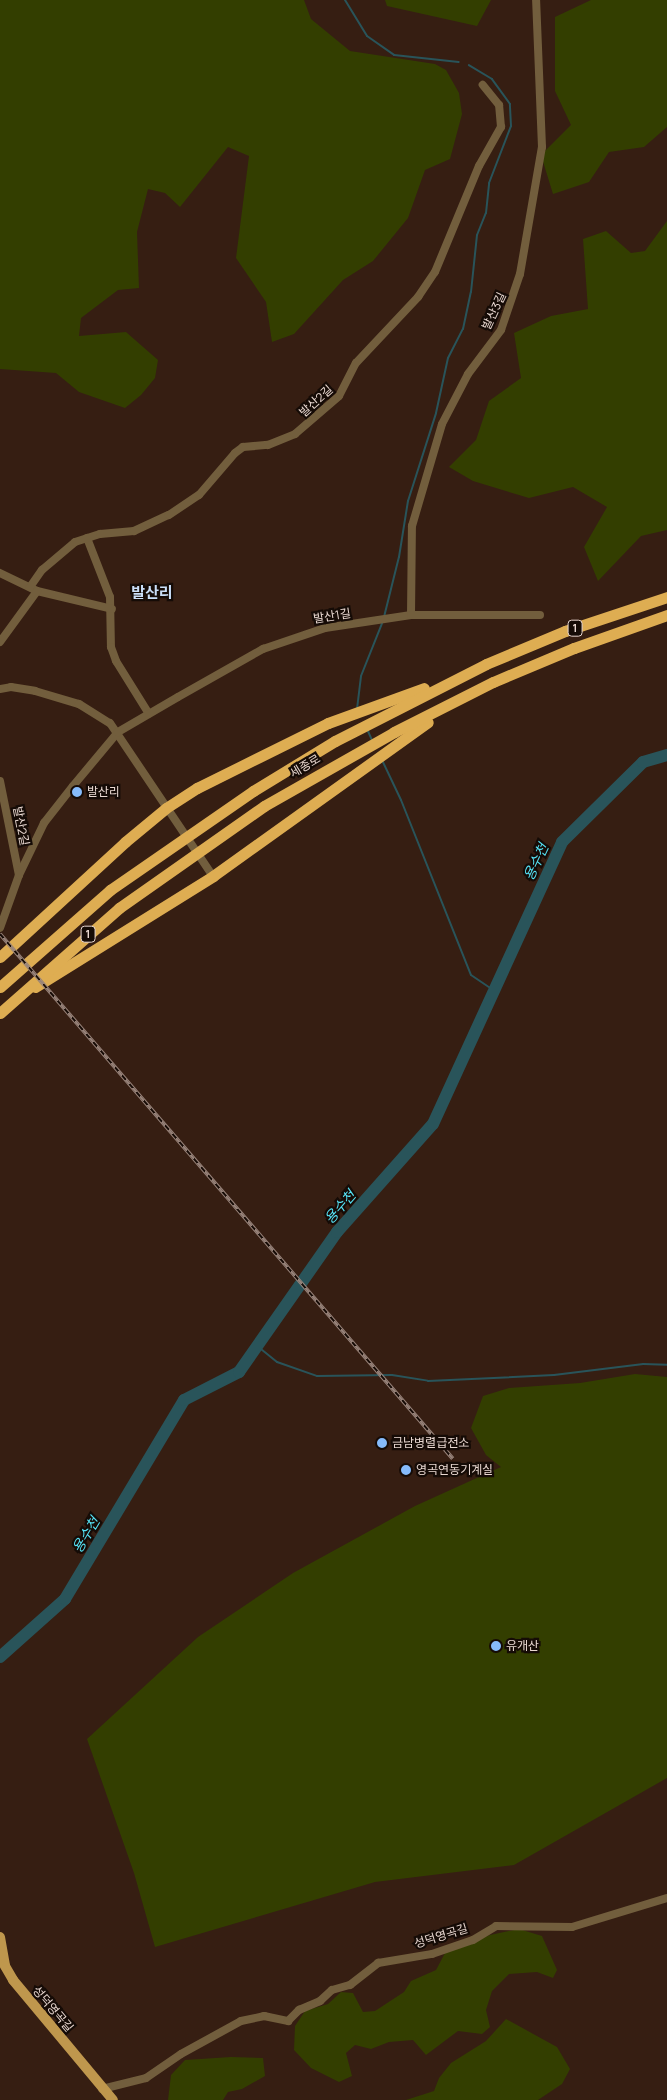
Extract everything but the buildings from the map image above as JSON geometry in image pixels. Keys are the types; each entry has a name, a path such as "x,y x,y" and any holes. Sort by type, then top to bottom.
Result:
{"highway":[{"name":"세종로","path":"0,987 110,890 198,827 335,741 382,709 565,631 667,597"},
{"name":"세종로","path":"0,1013 119,908 182,861 344,759 398,736 493,682 574,648 667,616"},
{"path":"0,957 166,808 205,783 328,723 382,709"},
{"path":"12,1002 213,876 352,774 398,736"}],"main road":[{"name":"성덕영곡길","path":"0,1937 5,1966 13,1980 113,2100"}],"street":[{"name":"발산3길","path":"411,616 412,526 442,424 468,374 501,330 520,274 542,147 536,0"},
{"name":"발산2길","path":"0,642 59,554 75,542 87,538 134,531 169,515 199,495 235,453 244,447 268,445 295,434 339,396 356,363 418,297 435,272 479,166 501,127 499,105 484,85"},
{"path":"87,538 104,574 112,610 111,647 116,661 149,714"},
{"path":"0,574 34,589 112,610"},
{"name":"발산1길","path":"0,928 19,875 44,823 118,732 149,714 281,641 325,628 411,616 540,615"},
{"path":"0,690 12,687 80,704 118,732 166,808 213,876"},
{"name":"발산2길","path":"0,782 19,875"},
{"name":"성덕영곡길","path":"102,2089 146,2078 181,2054 241,2021 264,2016 288,2021 299,2010 320,2002 332,1990 355,1982 378,1963 432,1954 473,1940 496,1926 572,1927 667,1898"}],"green space":[{"path":"0,0 304,0 311,19 350,51 435,64 446,70 459,93 462,114 450,159 425,170 408,218 373,261 343,280 294,334 272,342 266,302 236,258 249,156 228,147 180,207 165,193 148,189 137,232 139,288 118,290 81,318 79,336 126,332 158,360 155,378 141,395 125,408 79,392 56,373 0,369"},
{"path":"385,0 491,0 477,26 387,6"},
{"path":"591,0 667,0 667,127 644,147 609,152 589,182 553,194 541,155 571,125 555,91 555,17"},
{"path":"667,221 667,530 641,536 598,581 584,547 607,507 573,487 529,498 473,481 449,467 476,440 489,401 521,378 514,333 551,316 588,309 583,239 606,231 631,253 645,251"},
{"path":"635,1374 667,1377 667,1778 514,1865 375,1882 155,1947 134,1873 87,1739 198,1637 293,1573 415,1506 501,1467 486,1455 471,1428 483,1396 509,1388 580,1383"},
{"path":"519,1929 542,1936 557,1970 553,1978 537,1972 509,1974 492,1991 486,2010 490,2027 482,2034 458,2031 426,2055 413,2040 389,2042 371,2049 355,2045 346,2053 352,2076 339,2082 311,2068 294,2050 295,2026 305,2011 328,2004 341,1992 353,1993 363,2012 375,2011 404,1992 411,1981 436,1970 445,1953 490,1935"},
{"path":"506,2019 557,2047 570,2069 562,2084 538,2100 406,2100 434,2091 439,2078 451,2063 486,2041"},
{"path":"231,2057 263,2058 265,2076 242,2089 228,2092 223,2100 168,2100 171,2075 185,2060"}],"waterway":[{"path":"345,0 367,36 394,55 459,62"},
{"path":"384,617 399,557 408,501 436,413 448,358 463,329 471,292 477,235 486,213 489,183 511,126 510,104 492,79 469,65"},
{"path":"357,709 361,676 383,621"},
{"path":"367,729 372,740"},
{"name":"용수천","path":"0,1657 65,1599 184,1400 239,1372 337,1232 433,1124 562,842 643,762 667,755"},
{"path":"382,760 401,800 471,975 495,991"},
{"path":"256,1345 277,1362 317,1376 392,1375 428,1381 554,1375 643,1364 667,1365"}],"railway":[{"path":"0,934 453,1459"}],"place":[{"name":"발산리","path":"77,792"},
{"name":"금남병렬급전소","path":"382,1443"},
{"name":"영곡연동기계실","path":"406,1470"},
{"name":"유개산","path":"496,1646"}],"district":[{"name":"발산리","path":"152,593"}]}
